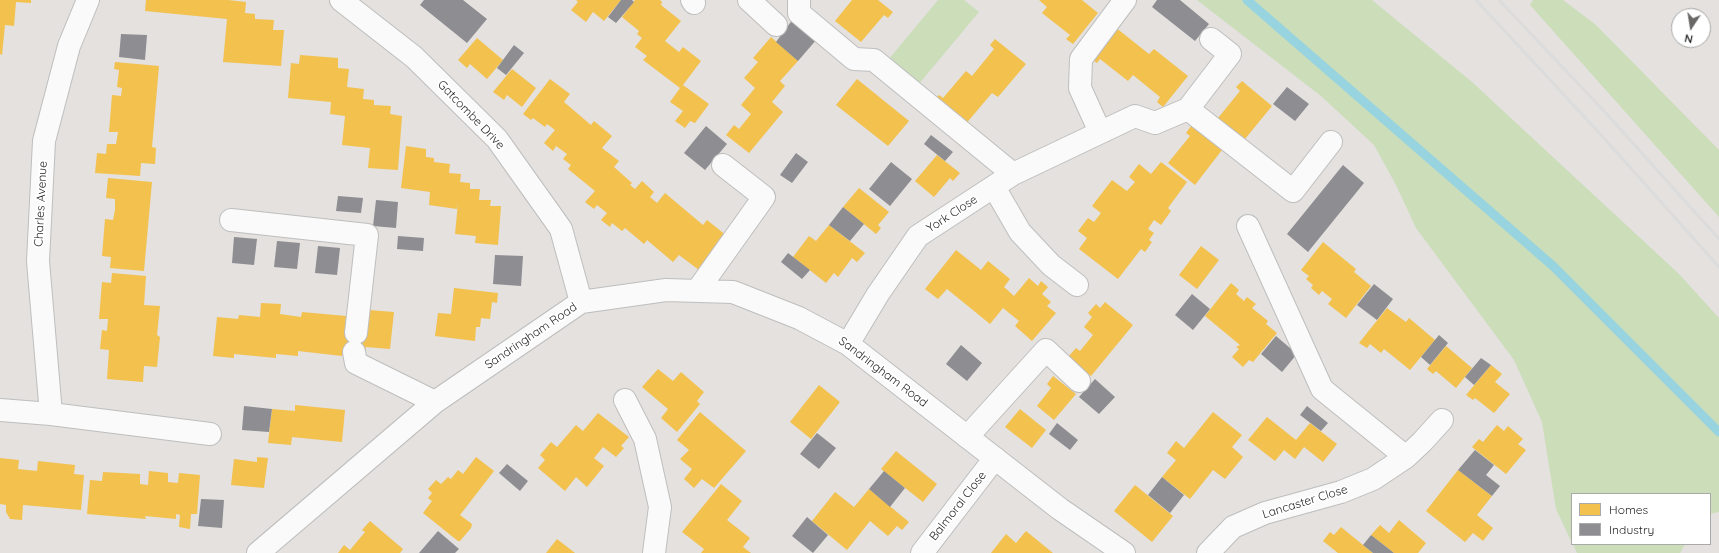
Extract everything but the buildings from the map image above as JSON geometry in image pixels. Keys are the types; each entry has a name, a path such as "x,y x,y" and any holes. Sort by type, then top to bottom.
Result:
{"street":[{"name":"Charles Avenue","path":"51,414 38,261 44,141 69,46 88,0"},
{"name":"Gatcombe Drive","path":"341,0 414,57 497,139 561,229 581,302"},
{"path":"749,0 776,25"},
{"path":"799,0 800,13 854,59 874,60 1013,174"},
{"path":"1100,132 1080,88 1081,58 1125,0"},
{"path":"1211,39 1230,54 1188,109 1292,191 1332,142"},
{"name":"York Close","path":"848,344 878,294 918,236 1013,174 1100,132 1135,116 1155,123 1188,109"},
{"path":"697,291 764,196 723,165"},
{"path":"994,187 1020,232 1051,265 1077,285"},
{"path":"232,220 367,235 355,342 356,363 436,402"},
{"path":"1248,226 1322,388 1406,457"},
{"name":"Sandringham Road","path":"258,553 436,402 581,302 666,290 733,292 799,318 848,344 1060,509 1124,553"},
{"path":"967,437 1046,350 1079,381"},
{"path":"625,400 645,439 660,507 654,553"},
{"path":"0,410 51,414 210,434"},
{"name":"Lancaster Close","path":"1208,553 1233,527 1265,513 1341,492 1373,479 1406,457 1442,420"},
{"name":"Balmoral Close","path":"922,553 995,458"}],"green space":[{"path":"938,0 964,0 979,12 918,85 888,60"},
{"path":"1197,0 1372,0 1472,82 1679,274 1719,318 1719,512 1711,514 1711,493 1571,493 1571,541 1556,509 1542,422 1514,360 1416,228 1396,185 1374,145 1321,96"},
{"path":"1533,0 1563,0 1596,25 1719,150 1719,217 1530,5"},
{"path":"1573,545 1684,545 1680,553 1577,553"}],"waterway":[{"path":"1247,0 1553,266 1719,432"}],"railway":[{"path":"1476,0 1603,137 1719,267"},
{"path":"1499,0 1604,111 1719,239"}]}
